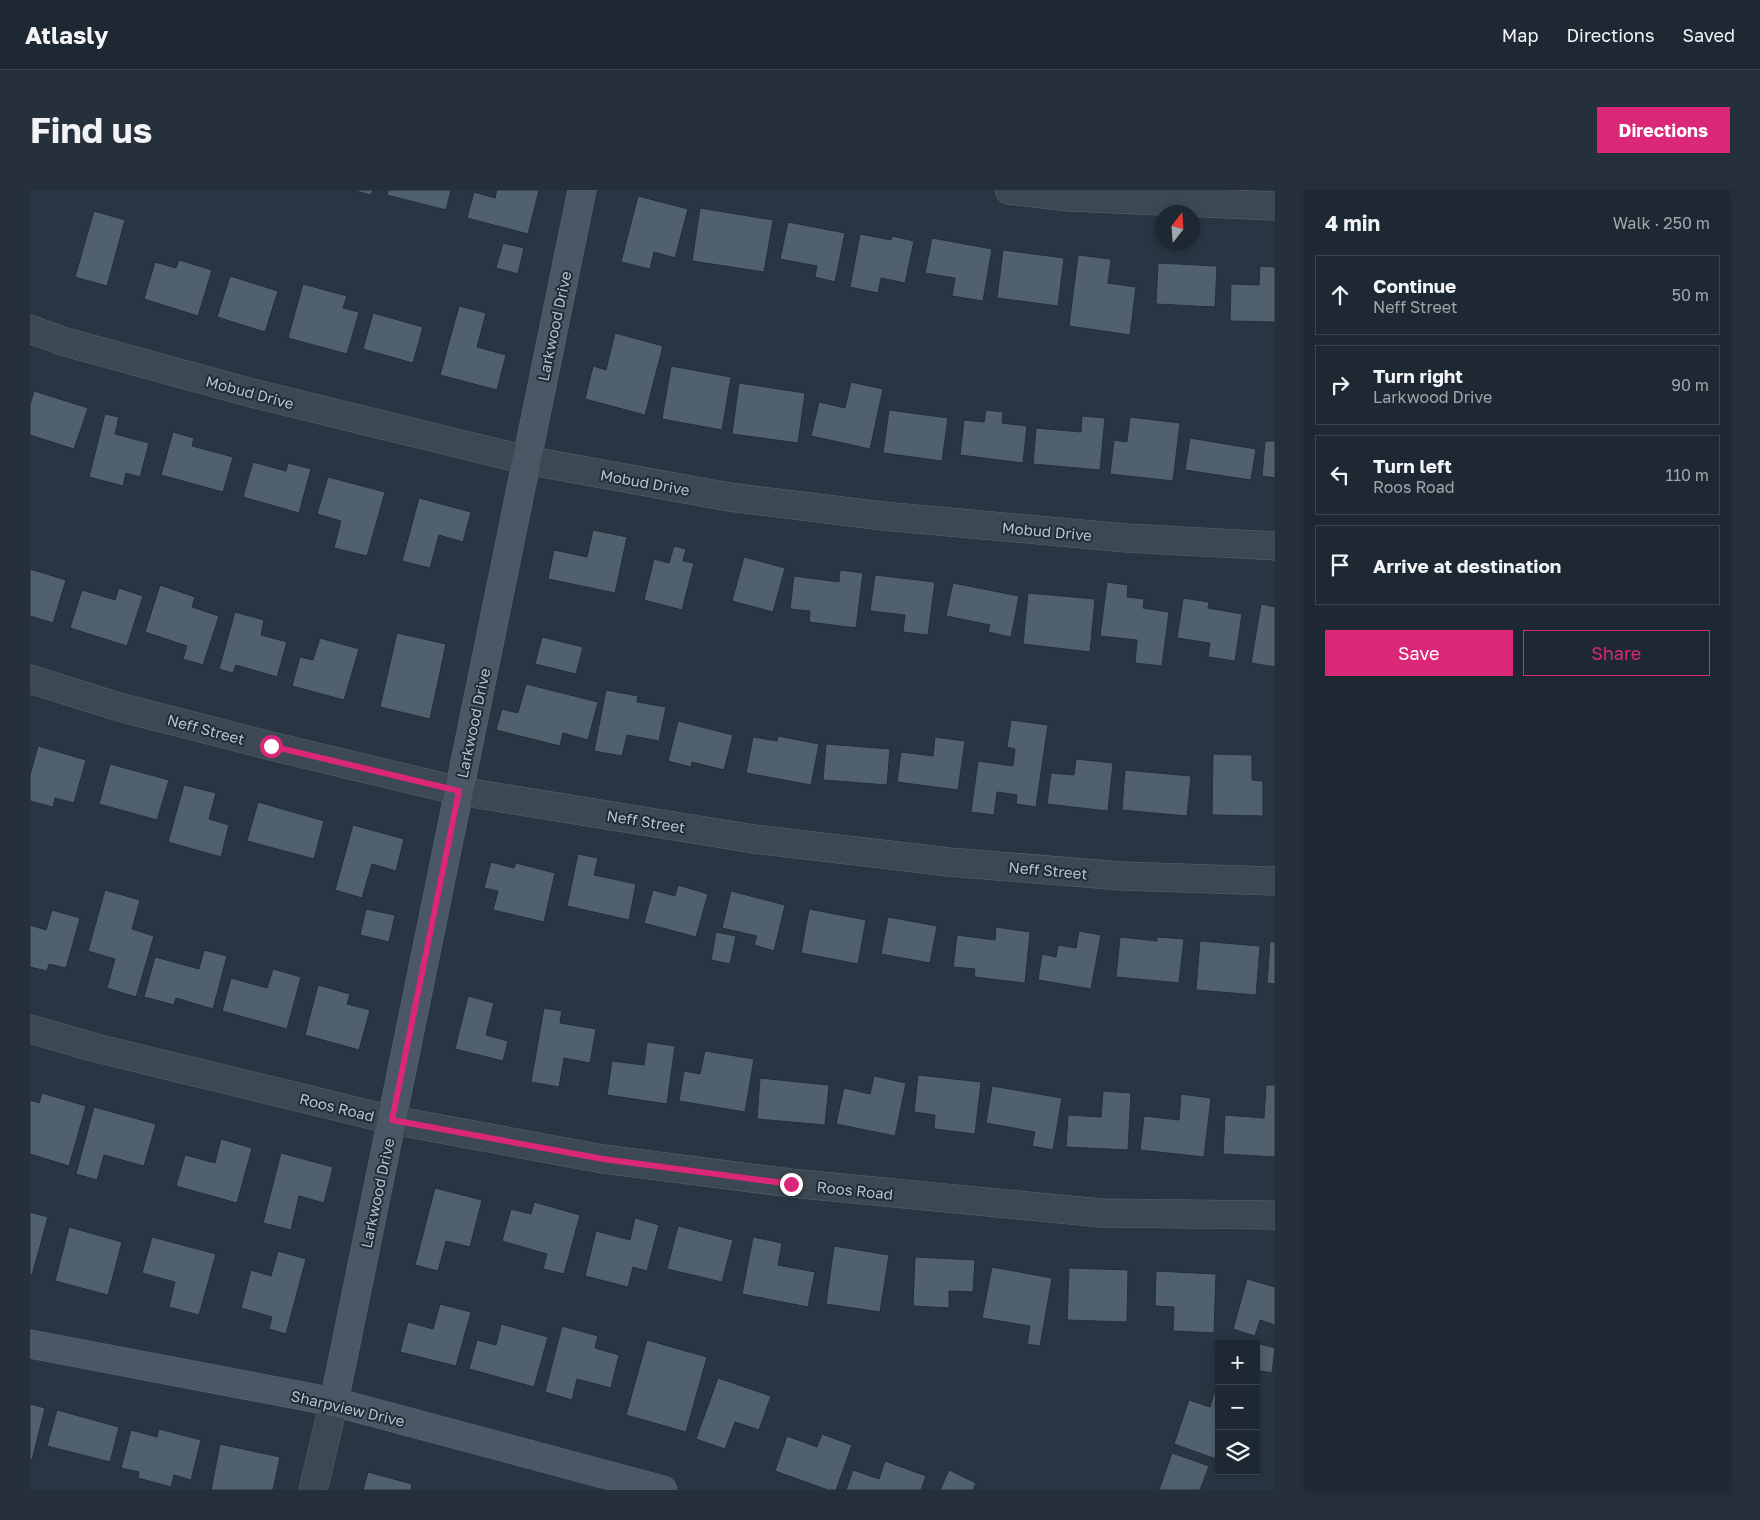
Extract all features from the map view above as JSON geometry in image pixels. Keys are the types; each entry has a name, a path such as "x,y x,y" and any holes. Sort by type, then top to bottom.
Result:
{"street":[{"name":"Larkwood Drive","path":"313,1490 334,1402 582,190"},
{"path":"1009,190 1070,197 1275,206"},
{"name":"Mobud Drive","path":"30,329 62,341 248,392 526,460 729,497 883,516 1126,538 1275,546"},
{"name":"Neff Street","path":"30,679 138,712 459,791 754,839 948,862 1122,876 1275,881"},
{"name":"Roos Road","path":"30,1029 96,1048 392,1120 603,1159 791,1184 1101,1213 1275,1215"},
{"name":"Sharpview Drive","path":"30,1344 334,1402 663,1490"}],"building":[{"path":"352,190 373,190 371,195"},
{"path":"388,190 451,190 446,210 387,195"},
{"path":"497,190 539,190 528,234 467,218 474,192 495,198"},
{"path":"638,196 688,209 675,258 654,252 650,269 621,262"},
{"path":"700,208 773,220 764,272 692,261"},
{"path":"94,211 125,220 107,286 75,277"},
{"path":"788,222 845,233 835,282 815,277 817,266 780,259"},
{"path":"860,234 891,240 892,236 914,241 905,283 881,278 878,293 850,287"},
{"path":"932,238 992,249 983,301 952,296 955,278 925,273"},
{"path":"503,243 524,248 518,274 496,268"},
{"path":"1003,250 1064,258 1058,306 997,298"},
{"path":"1078,255 1111,259 1108,283 1136,287 1130,335 1069,326"},
{"path":"179,260 212,270 198,316 144,299 155,262 176,268"},
{"path":"1158,263 1217,266 1215,307 1156,304"},
{"path":"1260,266 1275,267 1275,322 1230,321 1231,284 1259,285"},
{"path":"230,276 278,291 265,332 217,317"},
{"path":"303,284 347,296 343,308 359,312 347,354 288,338"},
{"path":"459,306 486,313 477,347 506,355 497,390 440,375"},
{"path":"373,313 423,327 413,363 363,349"},
{"path":"615,333 663,346 645,415 585,399 593,366 606,370"},
{"path":"671,366 731,377 722,430 662,419"},
{"path":"851,382 883,389 870,449 811,436 819,402 845,408"},
{"path":"739,383 805,393 798,443 732,434"},
{"path":"34,391 88,408 74,449 30,435 30,405"},
{"path":"889,410 948,418 942,461 883,453"},
{"path":"986,410 1003,412 1002,423 1027,426 1023,463 960,455 964,420 984,422"},
{"path":"105,414 119,417 115,434 149,443 140,477 126,473 123,486 89,477"},
{"path":"1082,416 1105,418 1100,470 1033,464 1036,428 1081,432"},
{"path":"1130,417 1180,423 1173,481 1110,474 1114,440 1127,442"},
{"path":"173,432 194,438 192,446 233,457 223,492 161,475"},
{"path":"1190,438 1256,449 1251,480 1185,470"},
{"path":"1265,441 1275,441 1275,478 1262,476"},
{"path":"253,462 286,471 288,463 311,469 299,513 243,497"},
{"path":"328,477 385,492 367,556 334,548 341,521 317,514"},
{"path":"419,498 471,512 463,542 439,535 430,568 402,561"},
{"path":"593,530 627,537 615,593 548,579 554,550 587,557"},
{"path":"674,546 686,549 683,561 694,563 682,610 644,600 654,559 669,563"},
{"path":"744,557 785,568 773,612 732,601"},
{"path":"30,569 66,580 53,623 30,616"},
{"path":"840,570 863,573 856,628 809,622 810,611 790,609 794,576 839,582"},
{"path":"875,575 935,582 928,635 903,632 905,615 870,611"},
{"path":"1107,582 1128,585 1127,597 1144,599 1143,608 1169,612 1162,666 1135,663 1137,640 1100,636"},
{"path":"953,583 1019,596 1011,637 988,632 990,625 946,616"},
{"path":"160,585 195,597 192,607 219,616 203,665 183,659 187,646 145,632"},
{"path":"119,588 143,596 127,646 70,628 82,590 115,600"},
{"path":"1028,593 1095,599 1090,652 1023,644"},
{"path":"1183,598 1209,602 1208,608 1242,614 1235,661 1208,657 1210,643 1177,638"},
{"path":"1261,604 1275,607 1275,667 1251,663"},
{"path":"235,612 264,620 261,635 287,642 277,677 236,665 233,673 219,669"},
{"path":"397,633 446,644 430,719 380,707"},
{"path":"542,637 583,647 576,674 535,664"},
{"path":"320,638 359,649 344,700 292,686 300,657 313,660"},
{"path":"526,684 598,702 588,740 563,733 560,746 496,730 502,709 518,713"},
{"path":"606,690 638,696 637,702 666,707 659,741 627,735 622,756 594,751"},
{"path":"1011,720 1048,725 1036,807 1016,804 1017,795 997,792 994,815 971,812 978,761 1013,766 1015,749 1007,747"},
{"path":"678,721 733,735 724,770 692,762 691,767 668,761"},
{"path":"778,736 819,744 811,785 746,773 753,737 777,741"},
{"path":"935,737 965,741 958,790 897,782 901,752 933,756"},
{"path":"826,744 890,749 887,785 823,780"},
{"path":"38,746 86,760 74,803 55,798 53,807 30,801 30,775"},
{"path":"1213,754 1252,755 1252,780 1263,781 1263,816 1212,815"},
{"path":"1076,759 1113,763 1108,811 1047,804 1051,773 1074,775"},
{"path":"110,764 169,780 157,820 99,804"},
{"path":"1125,770 1191,776 1187,816 1122,810"},
{"path":"184,785 216,793 209,819 229,825 221,857 168,842"},
{"path":"258,802 324,821 314,859 247,841"},
{"path":"353,825 404,839 396,871 372,864 362,898 335,890"},
{"path":"578,854 598,858 594,875 636,884 629,920 567,906"},
{"path":"491,862 514,868 516,863 555,873 544,922 493,910 498,891 484,888"},
{"path":"678,885 708,894 696,937 644,923 653,890 675,896"},
{"path":"105,890 140,900 132,929 154,936 136,997 107,988 115,959 88,951"},
{"path":"731,891 785,905 774,951 754,945 757,936 722,928"},
{"path":"366,909 395,915 389,942 360,935"},
{"path":"809,909 866,920 858,964 801,953"},
{"path":"52,910 80,918 66,968 49,964 47,971 30,967 30,925 46,930"},
{"path":"888,917 937,926 930,963 881,954"},
{"path":"996,927 1030,932 1025,983 974,977 975,969 953,967 957,935 995,940"},
{"path":"1079,931 1101,935 1091,989 1038,980 1042,954 1056,957 1058,945 1076,948"},
{"path":"716,932 736,936 730,964 711,960"},
{"path":"1120,937 1157,941 1157,937 1184,939 1179,983 1116,977"},
{"path":"1200,941 1260,946 1256,995 1196,990"},
{"path":"1270,941 1275,942 1275,984 1267,983"},
{"path":"204,950 227,956 213,1009 176,998 174,1005 144,997 155,957 199,969"},
{"path":"273,969 301,977 287,1029 222,1011 231,978 267,988"},
{"path":"318,985 350,994 347,1004 370,1010 359,1050 305,1035"},
{"path":"468,996 494,1003 486,1035 508,1041 503,1061 455,1049"},
{"path":"544,1008 562,1011 560,1023 596,1029 590,1063 564,1058 559,1087 531,1082"},
{"path":"647,1042 675,1046 667,1104 607,1095 612,1061 644,1065"},
{"path":"705,1051 754,1059 745,1112 679,1101 684,1071 700,1074"},
{"path":"918,1075 981,1082 975,1134 934,1129 935,1115 914,1112"},
{"path":"874,1076 906,1083 895,1136 836,1124 844,1088 870,1094"},
{"path":"760,1078 829,1085 825,1125 757,1119"},
{"path":"1266,1085 1275,1085 1275,1157 1223,1154 1225,1115 1264,1118"},
{"path":"992,1086 1062,1098 1053,1150 1032,1146 1035,1132 986,1123"},
{"path":"1103,1091 1131,1093 1128,1150 1066,1147 1068,1115 1101,1117"},
{"path":"42,1093 86,1106 69,1166 30,1154 30,1100 39,1103"},
{"path":"1181,1094 1211,1098 1204,1157 1140,1150 1144,1116 1179,1120"},
{"path":"94,1107 156,1124 144,1166 104,1155 97,1180 76,1174"},
{"path":"221,1139 252,1148 237,1203 176,1186 185,1155 215,1163"},
{"path":"281,1153 333,1167 324,1203 299,1196 291,1230 263,1223"},
{"path":"435,1188 482,1200 470,1247 446,1241 438,1271 415,1265"},
{"path":"534,1202 580,1215 564,1274 543,1269 547,1254 502,1241 511,1209 531,1214"},
{"path":"30,1212 48,1217 32,1275 30,1274"},
{"path":"635,1218 659,1225 647,1271 633,1267 628,1287 585,1276 596,1231 630,1240"},
{"path":"678,1226 733,1240 722,1282 667,1269"},
{"path":"69,1227 122,1242 108,1295 55,1281"},
{"path":"152,1237 216,1254 199,1315 169,1307 175,1282 142,1273"},
{"path":"753,1237 782,1243 778,1265 815,1272 808,1307 742,1294"},
{"path":"834,1246 889,1255 880,1312 826,1304"},
{"path":"278,1251 306,1259 286,1334 269,1329 272,1317 241,1308 251,1270 271,1276"},
{"path":"915,1257 975,1260 973,1292 949,1291 949,1308 913,1306"},
{"path":"992,1267 1052,1278 1040,1346 1027,1344 1030,1326 982,1318"},
{"path":"1069,1268 1128,1270 1127,1322 1067,1320"},
{"path":"1156,1271 1216,1274 1214,1333 1173,1331 1174,1307 1155,1306"},
{"path":"1247,1279 1275,1287 1275,1325 1260,1320 1255,1336 1233,1329"},
{"path":"440,1304 471,1312 456,1366 400,1352 408,1322 433,1329"},
{"path":"501,1324 548,1337 534,1387 469,1369 477,1340 496,1345"},
{"path":"562,1326 598,1336 595,1348 619,1355 611,1388 577,1379 572,1400 545,1392"},
{"path":"647,1340 707,1357 686,1432 626,1415"},
{"path":"1260,1344 1275,1348 1272,1373 1260,1371"},
{"path":"718,1378 771,1396 759,1430 735,1422 725,1449 696,1439"},
{"path":"1215,1390 1215,1459 1174,1444 1189,1400 1210,1407"},
{"path":"30,1404 45,1408 32,1460 30,1460"},
{"path":"57,1410 119,1427 110,1462 47,1446"},
{"path":"159,1429 201,1440 191,1480 174,1475 171,1487 138,1478 139,1472 121,1468 131,1430 157,1437"},
{"path":"822,1434 852,1445 836,1490 828,1490 775,1471 787,1436 817,1447"},
{"path":"220,1444 280,1457 273,1490 211,1490"},
{"path":"1172,1453 1209,1466 1200,1490 1159,1490"},
{"path":"885,1461 926,1476 921,1490 846,1490 853,1470 879,1479"},
{"path":"949,1470 976,1483 973,1490 940,1490"},
{"path":"368,1472 412,1484 411,1490 363,1490"}],"route":[{"path":"271,746 459,791 392,1120 603,1159 791,1184"}]}
